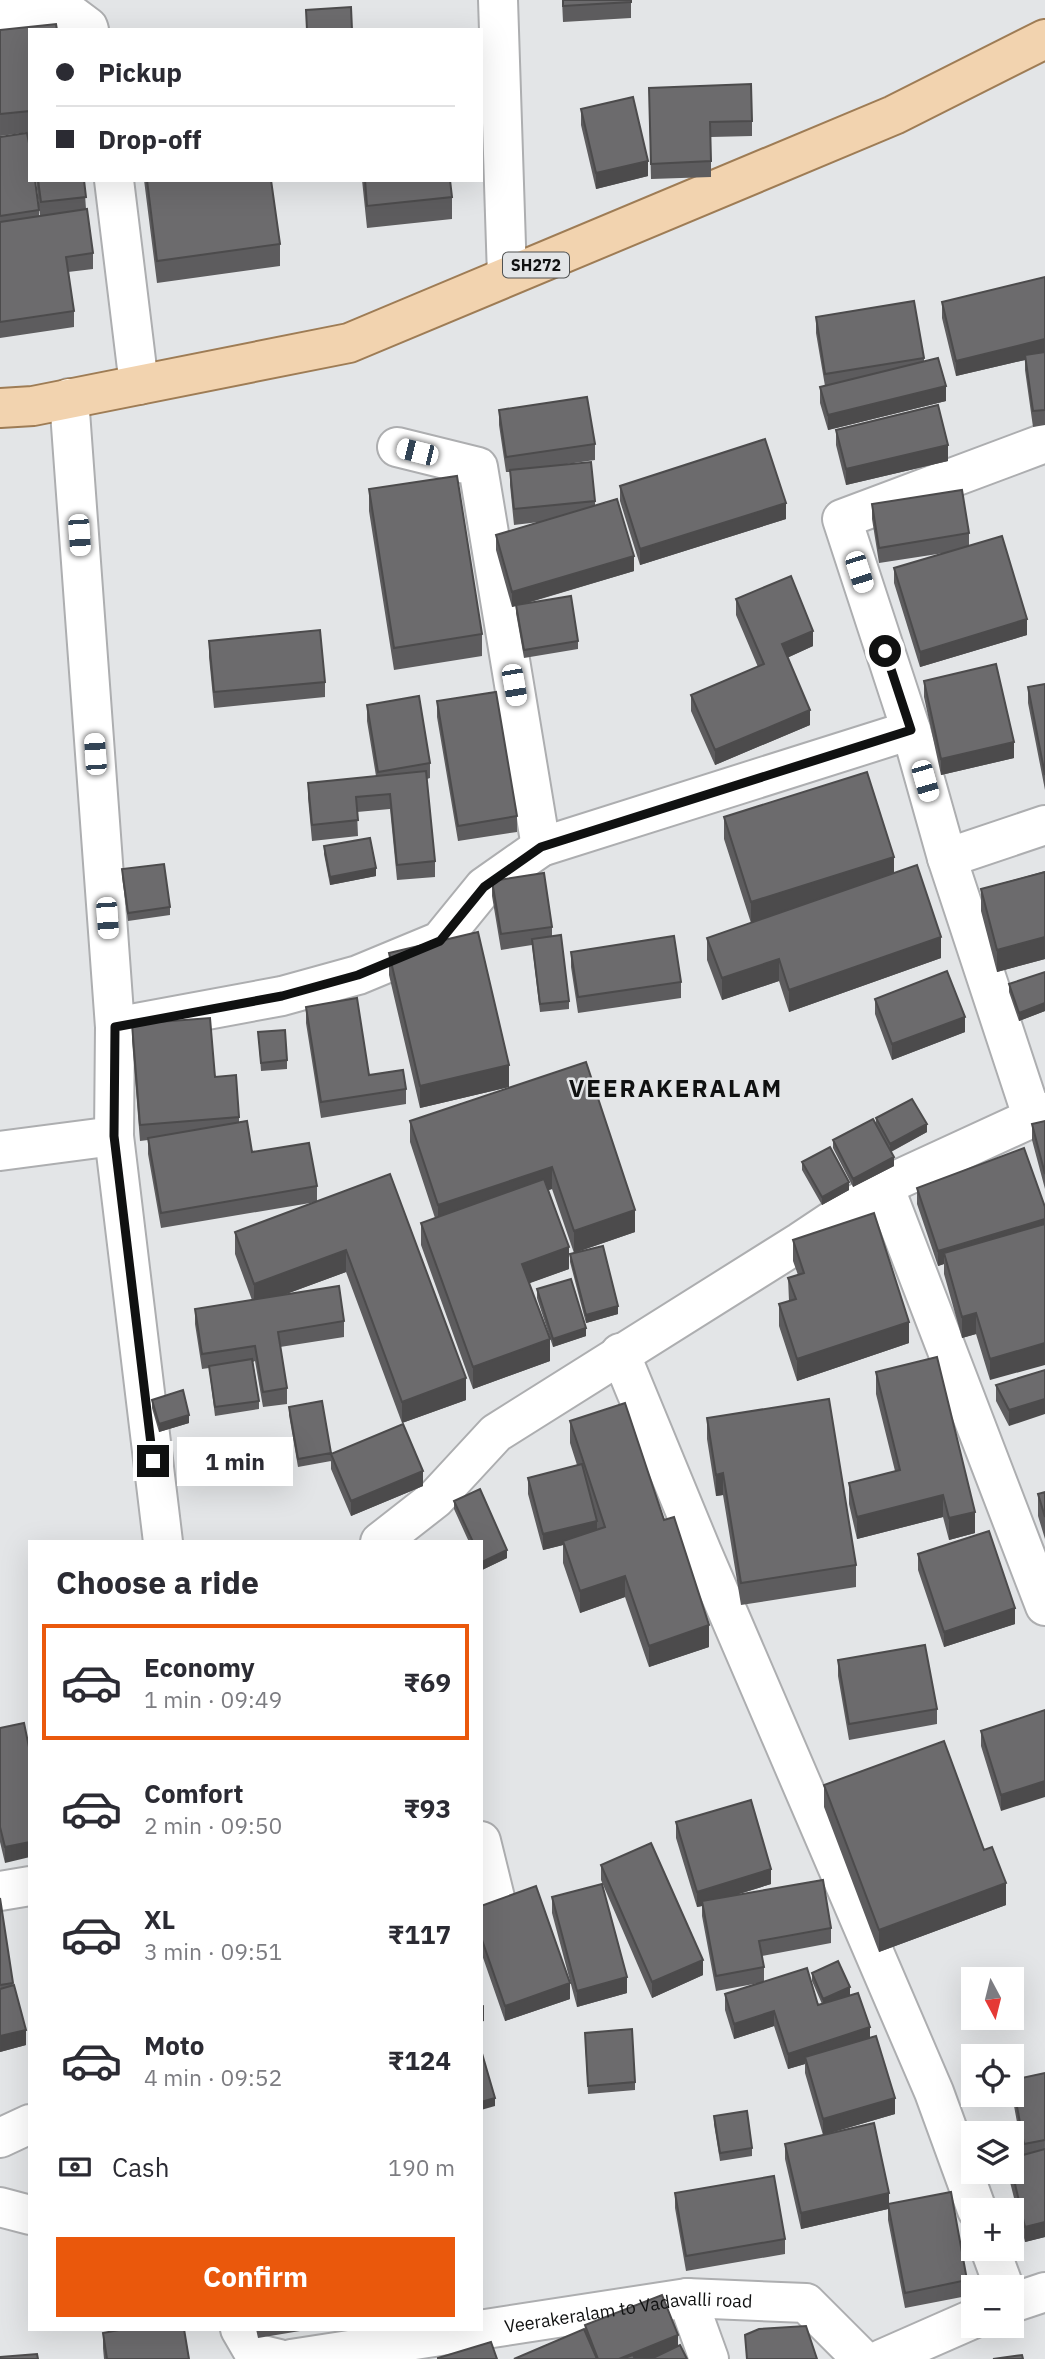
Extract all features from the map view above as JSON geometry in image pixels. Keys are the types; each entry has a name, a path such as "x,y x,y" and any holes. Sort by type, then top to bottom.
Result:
{"main road":[{"name":"SH272","path":"0,408 33,406 349,342 894,115 1045,39"}],"street":[{"path":"498,0 508,276"},
{"path":"0,15 33,9 68,12 88,28"},
{"path":"114,182 139,385"},
{"path":"69,398 115,1027 114,1136 163,1540"},
{"path":"399,1535 496,1433 800,1242 884,1186 1038,1114 947,858 911,730 842,519 1045,443"},
{"path":"397,447 478,467 541,847"},
{"path":"115,1027 282,996 358,975 440,941 484,887 541,847 911,730"},
{"path":"947,858 1045,825"},
{"path":"0,1151 114,1136"},
{"path":"884,1186 1045,1605"},
{"path":"621,1353 702,1552 934,2092 972,2198"},
{"path":"483,1849 497,1906"},
{"path":"0,1891 28,1886"},
{"path":"0,2138 28,2125"},
{"path":"0,2207 28,2214"},
{"path":"1024,2299 1045,2292"},
{"path":"687,2298 709,2359"},
{"name":"Veerakeralam to Vadavalli road","path":"483,2329 687,2298 806,2303 862,2359"},
{"path":"882,2359 961,2324"},
{"path":"241,2331 254,2353 279,2359"},
{"name":"Veerakeralam to Vadavalli road","path":"291,2359 473,2331"}],"building":[{"path":"563,0 631,0 631,2 563,6"},
{"path":"351,7 352,28 307,28 306,10"},
{"path":"56,24 57,28 28,28 28,111 0,114 0,30"},
{"path":"751,84 752,121 710,122 711,161 651,164 649,88"},
{"path":"633,97 648,161 596,173 581,109"},
{"path":"27,133 28,182 35,182 39,210 0,216 0,137"},
{"path":"38,182 84,182 86,197 41,202"},
{"path":"147,182 271,182 280,244 157,261"},
{"path":"365,182 450,182 452,197 367,206"},
{"path":"87,209 93,253 66,257 74,311 0,322 0,222"},
{"path":"1045,277 1045,339 956,361 942,302"},
{"path":"914,301 924,358 825,374 816,317"},
{"path":"1045,352 1045,410 1033,411 1025,355"},
{"path":"938,358 946,386 828,415 820,387"},
{"path":"587,397 595,444 506,457 499,410"},
{"path":"938,405 948,445 846,469 836,430"},
{"path":"765,439 786,503 640,549 620,486"},
{"path":"591,462 595,501 514,509 510,470"},
{"path":"457,476 482,634 394,648 369,489"},
{"path":"962,490 969,533 879,548 872,504"},
{"path":"617,499 634,556 512,592 496,535"},
{"path":"1002,536 1027,619 920,652 894,568"},
{"path":"791,576 813,631 782,644 810,710 715,750 691,695 764,664 736,599"},
{"path":"571,596 578,641 524,650 516,605"},
{"path":"320,630 325,682 214,692 209,641"},
{"path":"996,664 1014,742 941,759 924,681"},
{"path":"1045,684 1045,775 1028,687"},
{"path":"496,692 517,816 458,826 437,701"},
{"path":"419,696 430,763 378,772 367,705"},
{"path":"426,771 435,861 397,865 390,794 356,797 358,820 312,825 308,783"},
{"path":"867,772 894,857 751,902 724,817"},
{"path":"370,838 376,868 330,877 324,846"},
{"path":"164,864 170,907 128,913 122,869"},
{"path":"917,865 941,937 789,990 779,959 722,978 707,938"},
{"path":"1045,872 1045,937 997,950 981,889"},
{"path":"544,873 552,927 501,934 492,881"},
{"path":"478,932 509,1065 420,1086 389,953"},
{"path":"561,935 569,1001 540,1004 532,939"},
{"path":"674,936 681,982 578,997 571,952"},
{"path":"947,971 965,1017 892,1044 875,999"},
{"path":"1045,972 1045,1003 1019,1013 1009,984"},
{"path":"357,998 369,1075 403,1070 406,1089 321,1102 306,1007"},
{"path":"210,1018 215,1077 236,1075 239,1117 140,1125 132,1024"},
{"path":"285,1030 287,1060 261,1063 258,1032"},
{"path":"586,1062 635,1210 574,1231 552,1167 438,1205 410,1121"},
{"path":"912,1099 927,1124 890,1144 876,1118"},
{"path":"873,1119 894,1157 853,1179 833,1140"},
{"path":"247,1121 252,1152 309,1143 317,1186 161,1213 148,1138"},
{"path":"1045,1121 1045,1174 1032,1124"},
{"path":"830,1147 849,1182 822,1197 802,1162"},
{"path":"1024,1148 1045,1207 1045,1219 938,1251 917,1188"},
{"path":"390,1174 466,1378 402,1402 346,1250 254,1284 235,1232"},
{"path":"544,1179 569,1247 522,1264 550,1339 473,1367 421,1223"},
{"path":"874,1213 909,1322 797,1359 779,1304 796,1299 788,1278 804,1273 793,1240"},
{"path":"1045,1224 1045,1343 990,1359 976,1313 962,1317 944,1253"},
{"path":"603,1246 618,1306 586,1315 570,1254"},
{"path":"571,1279 586,1328 553,1339 537,1289"},
{"path":"339,1286 344,1321 278,1332 287,1388 263,1392 255,1346 202,1354 195,1309"},
{"path":"937,1357 975,1512 949,1518 943,1495 857,1517 849,1483 900,1470 876,1372"},
{"path":"252,1359 259,1401 215,1407 209,1366"},
{"path":"1045,1370 1045,1399 1009,1410 996,1385"},
{"path":"183,1390 189,1415 159,1424 152,1400"},
{"path":"829,1399 856,1565 741,1583 723,1473 716,1475 707,1418"},
{"path":"322,1401 331,1453 298,1459 289,1407"},
{"path":"625,1403 664,1520 674,1517 709,1625 649,1646 625,1576 580,1591 563,1541 605,1527 570,1421"},
{"path":"403,1424 423,1471 351,1501 331,1454"},
{"path":"582,1464 597,1521 543,1534 528,1478"},
{"path":"480,1489 507,1550 483,1562 483,1540 472,1540 454,1501"},
{"path":"1045,1492 1045,1517 1038,1494"},
{"path":"989,1531 1015,1608 944,1632 918,1554"},
{"path":"925,1645 937,1709 849,1724 838,1660"},
{"path":"1045,1710 1045,1781 1001,1795 981,1731"},
{"path":"24,1723 28,1742 28,1842 5,1847 0,1827 0,1728"},
{"path":"944,1741 984,1850 992,1847 1006,1883 879,1930 824,1785"},
{"path":"751,1800 771,1869 697,1892 676,1822"},
{"path":"651,1843 703,1960 652,1982 601,1865"},
{"path":"823,1880 831,1928 759,1941 764,1967 716,1976 702,1901"},
{"path":"602,1884 627,1977 577,1991 552,1897"},
{"path":"536,1886 570,1983 505,2006 483,1943 483,1905"},
{"path":"0,1898 13,1983 0,1985"},
{"path":"838,1961 850,1987 823,1999 812,1973"},
{"path":"807,1968 818,2005 858,1993 870,2027 788,2054 774,2011 734,2024 725,1994"},
{"path":"14,1985 26,2030 0,2036 0,1989"},
{"path":"632,2029 635,2082 588,2086 585,2033"},
{"path":"876,2036 895,2098 823,2119 805,2057"},
{"path":"483,2057 495,2098 483,2101"},
{"path":"1045,2073 1045,2140 1024,2144 1024,2121 1020,2121 1017,2107 1024,2107 1024,2077"},
{"path":"747,2111 752,2148 720,2153 714,2116"},
{"path":"874,2123 889,2193 801,2213 785,2144"},
{"path":"1045,2149 1045,2222 1025,2227 1024,2198 1018,2198 1015,2184 1024,2184 1024,2155"},
{"path":"774,2176 785,2239 686,2256 675,2193"},
{"path":"951,2192 961,2261 964,2261 966,2275 961,2275 961,2281 905,2293 888,2204"},
{"path":"662,2295 678,2335 619,2359 598,2359 585,2325"},
{"path":"806,2326 817,2359 747,2359 745,2335 759,2329"},
{"path":"584,2329 597,2359 514,2359"},
{"path":"184,2331 189,2359 107,2359 103,2333"},
{"path":"491,2342 497,2359 438,2359 438,2358"},
{"path":"680,2345 687,2359 651,2359"},
{"path":"37,2354 38,2359 0,2359 0,2357"},
{"path":"1022,2355 1023,2359 993,2359"}],"district":[{"name":"VEERAKERALAM","path":"676,1088"}],"route":[{"path":"153,1461 114,1136 115,1027 282,996 358,975 440,941 484,887 541,847 911,730 885,651"}]}
